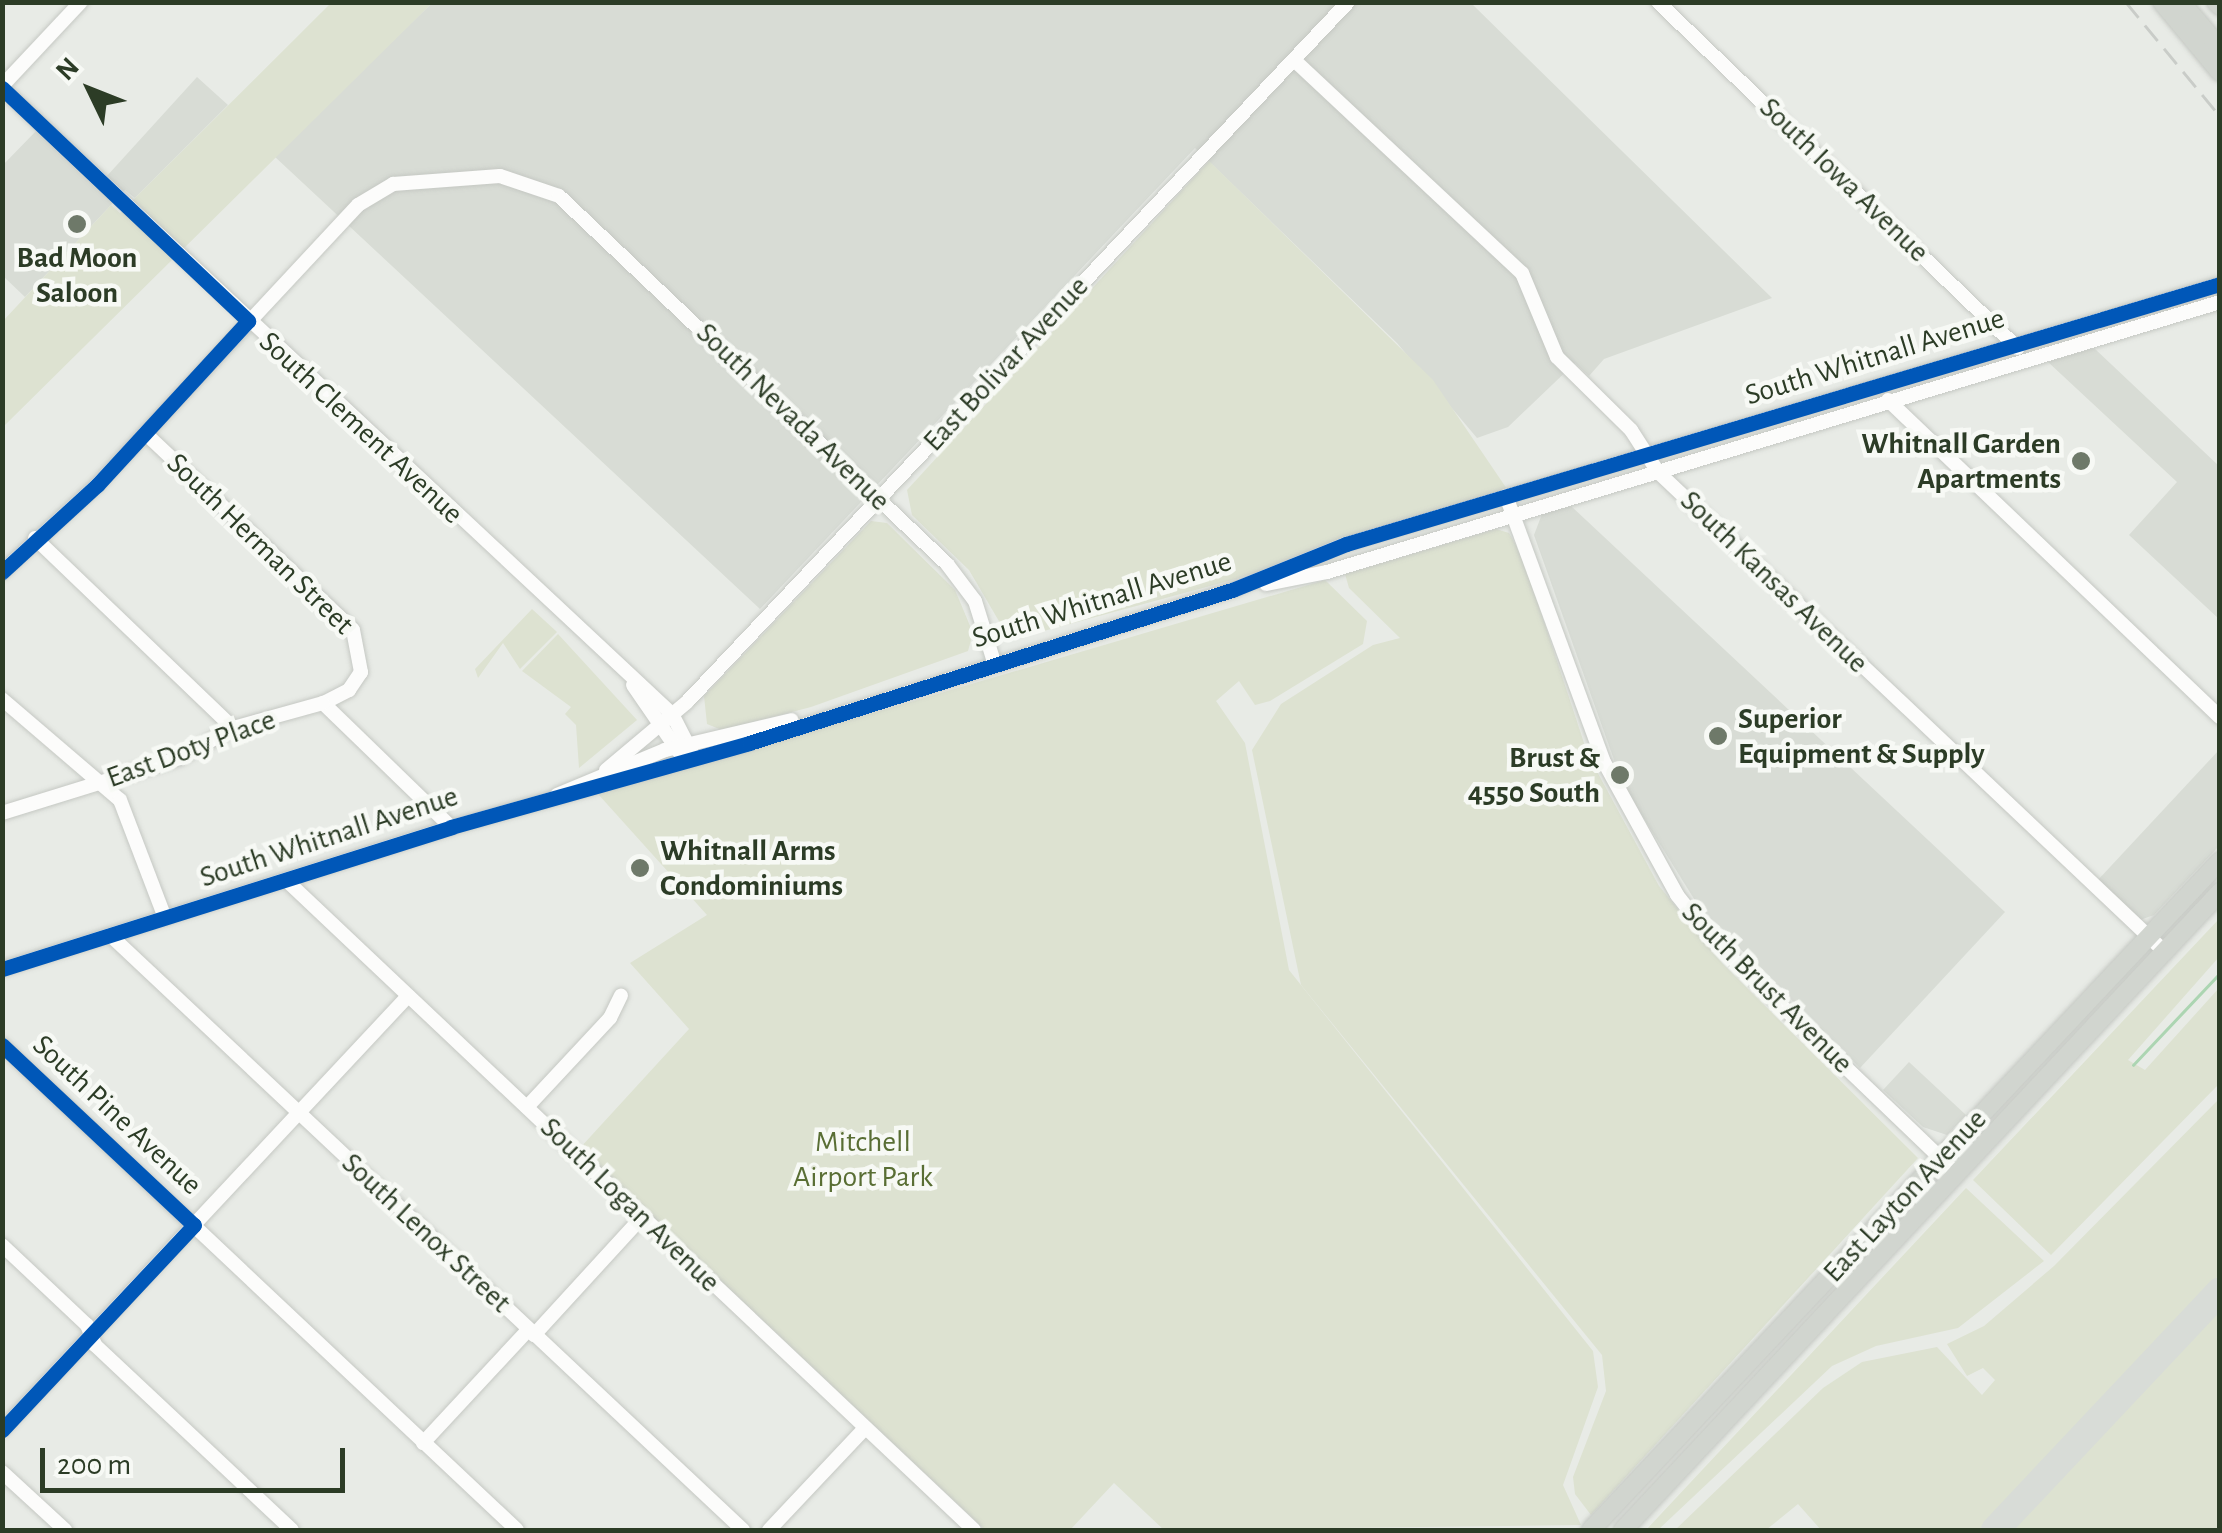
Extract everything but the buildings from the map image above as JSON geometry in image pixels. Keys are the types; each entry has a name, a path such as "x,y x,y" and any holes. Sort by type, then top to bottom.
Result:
{"main road":[{"path":"2162,2 2220,72"},
{"path":"2181,2 2220,48"},
{"name":"East Layton Avenue","path":"1590,1530 2220,861"},
{"name":"East Layton Avenue","path":"1623,1530 2220,892"}],"street":[{"path":"2,87 81,2"},
{"name":"East Bolivar Avenue","path":"606,770 667,718 1348,2"},
{"name":"South Iowa Avenue","path":"1658,2 2015,343 2026,361"},
{"name":"South Kansas Avenue","path":"1294,60 1522,273 1557,358 1632,430 1658,472 2164,952"},
{"name":"South Clement Avenue","path":"2,87 633,684 667,718 685,752"},
{"name":"South Nevada Avenue","path":"248,321 358,205 393,184 500,176 559,196 964,584 994,662"},
{"name":"South Whitnall Avenue","path":"556,795 606,770 813,718 1232,590 1346,544 2220,284"},
{"name":"South Whitnall Avenue","path":"1232,590 1327,572 2220,302"},
{"path":"2,572 145,433 248,321"},
{"path":"1884,385 1890,404 2220,717"},
{"path":"1777,415 1783,435"},
{"name":"South Herman Street","path":"145,433 353,630 362,672 349,690 322,703"},
{"name":"South Brust Avenue","path":"1506,496 1604,762 1677,895 1712,938 1956,1174"},
{"path":"35,538 233,728"},
{"path":"2,700 130,817 164,918"},
{"path":"322,703 451,826"},
{"name":"East Doty Place","path":"2,813 180,758 233,728 322,703"},
{"name":"South Whitnall Avenue","path":"2,968 685,752"},
{"name":"South Logan Avenue","path":"286,880 974,1530"},
{"name":"South Lenox Street","path":"110,935 743,1530"},
{"path":"2,1430 408,996"},
{"path":"527,1106 610,1018 621,996"},
{"name":"South Pine Avenue","path":"2,1045 518,1530"},
{"path":"422,1442 642,1217"},
{"path":"2,1246 292,1530"},
{"path":"769,1530 866,1428"},
{"path":"2,1472 65,1530"}],"shaded area":[{"path":"432,3 1471,3 1772,298 1604,359 1589,376 1575,363 1508,427 1477,438 1397,343 1195,148 760,609 274,156"},
{"path":"197,77 228,105 135,198 125,190 25,297 3,276 2,166 36,131 96,188"},
{"path":"2094,348 2219,466 2219,619 2129,535 2177,482 2048,362"},
{"path":"1571,506 2005,912 1860,1068 1701,910 1623,785 1534,535 1542,514"},
{"path":"2219,750 2219,846 2154,915 2140,920 2097,881"},
{"path":"1909,1062 1966,1115 1947,1135 1923,1127 1883,1090"}],"green space":[{"path":"331,3 432,3 3,427 3,321 111,205 120,213"},
{"path":"1209,161 1433,380 1507,489 1236,579 1010,640 969,570 912,515 907,490"},
{"path":"871,521 887,523 955,590 973,633 968,651 811,707 722,730 707,724 704,696"},
{"path":"1496,529 1509,533 1523,558 1588,755 1659,886 1723,964 1918,1158 1591,1515 1575,1494 1573,1477 1606,1391 1602,1355 1301,985 1252,750 1281,704 1373,645 1400,638 1349,588 1345,574"},
{"name":"Mitchell Airport Park","path":"1325,580 1367,621 1363,644 1270,701 1255,705 1239,681 1216,701 1245,743 1289,970 1593,1351 1598,1387 1563,1485 1581,1525 1164,1530 1114,1483 1070,1530 985,1530 580,1148 689,1029 630,963 707,915 598,794"},
{"path":"532,609 557,632 520,669 503,643 478,678 475,669"},
{"path":"558,634 637,720 579,768 576,725 565,714 571,707 522,671"},
{"path":"2219,919 2219,957 2128,1060 2145,1070 2219,988 2219,1084 2051,1255 1973,1180"},
{"path":"2219,1099 2219,1275 1979,1530 1821,1530 1798,1504 1766,1530 1675,1530 1823,1388 1862,1362 1937,1347 1982,1395 1995,1380 1983,1368 1967,1376 1947,1344 1984,1326 2054,1266"},
{"path":"1966,1188 2044,1261 1958,1328 1876,1346 1832,1366 1658,1530 1646,1530"},
{"path":"2219,1308 2218,1530 2011,1530 2032,1508"}],"waterway":[{"path":"2133,1065 2220,973"}],"taxiway":[{"path":"1995,1530 2220,1291"}],"railway":[{"path":"2126,2 2220,116"}],"cycle path":[{"path":"2,88 248,321 97,485 2,572"},
{"path":"2,969 451,827 749,743 1232,590 1346,544 2220,284"},
{"path":"2,1045 194,1225 2,1430"}],"place":[{"name":"Bad Moon Saloon","path":"77,224"},
{"name":"Whitnall Garden Apartments","path":"2081,461"},
{"name":"Superior Equipment & Supply","path":"1718,736"},
{"name":"Brust & 4550 South","path":"1620,775"},
{"name":"Whitnall Arms Condominiums","path":"640,868"}]}
